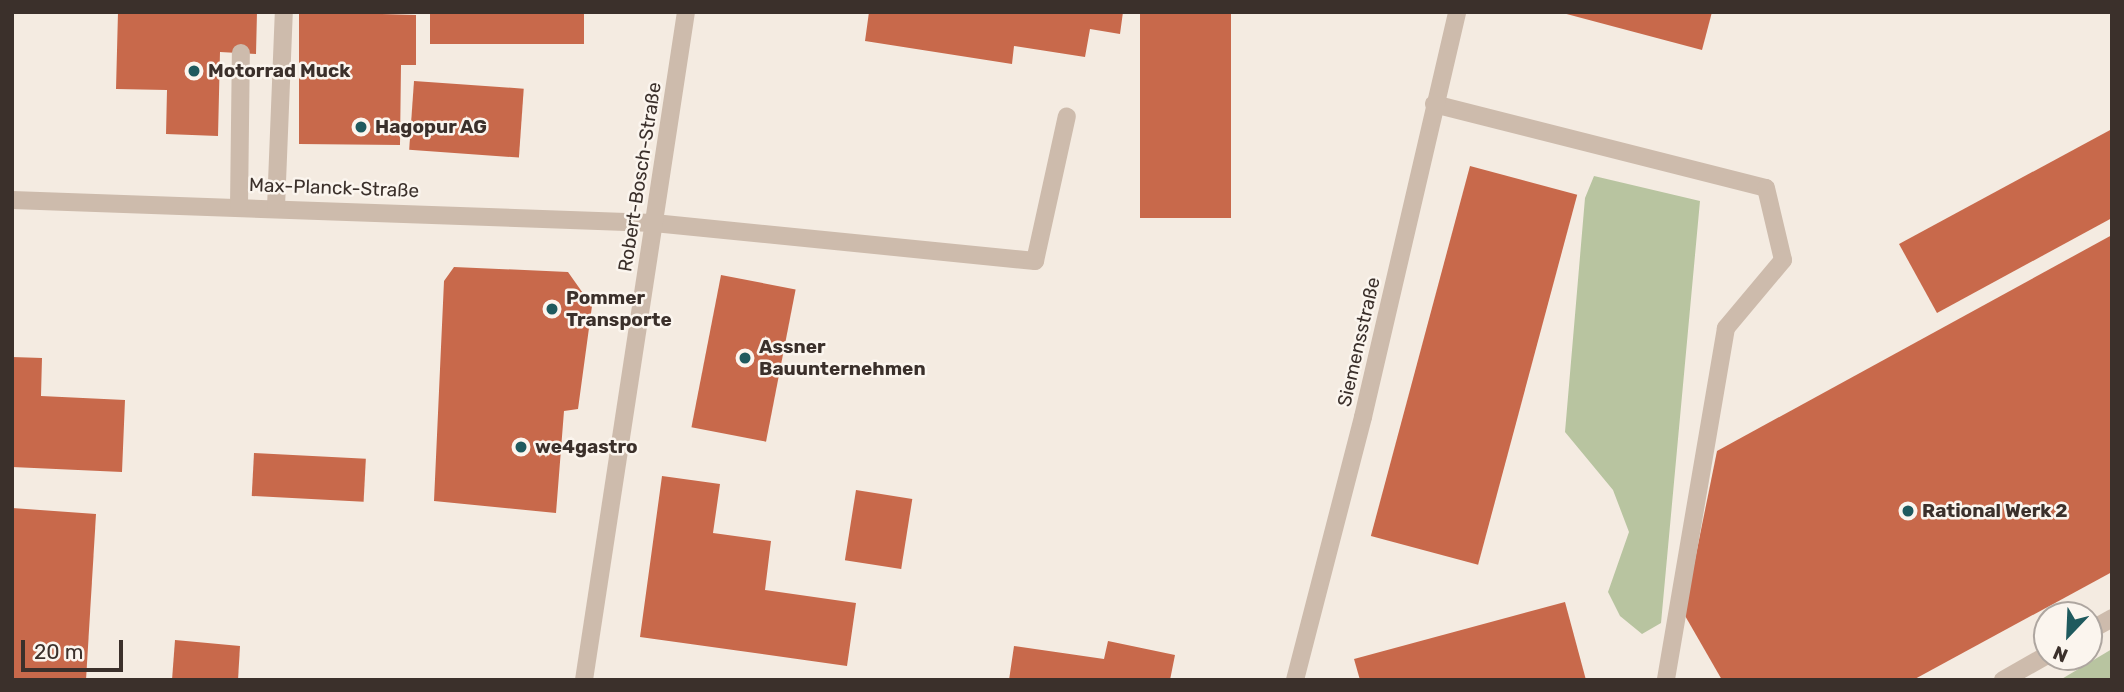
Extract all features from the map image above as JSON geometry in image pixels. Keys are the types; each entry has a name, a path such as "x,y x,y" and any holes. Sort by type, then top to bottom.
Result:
{"street":[{"path":"276,207 284,12"},
{"name":"Robert-Bosch-Straße","path":"584,680 686,12"},
{"name":"Siemensstraße","path":"1295,680 1363,417 1457,12"},
{"path":"239,206 241,53"},
{"path":"1434,104 1766,188 1783,260 1726,328 1666,680"},
{"name":"Max-Planck-Straße","path":"12,200 276,207 654,223 1035,261 1067,116"},
{"path":"2003,680 2033,663"}],"green space":[{"path":"1594,176 1700,201 1661,623 1642,634 1620,616 1608,592 1629,532 1613,490 1565,432 1585,198"},
{"path":"2112,649 2112,680 2060,680 2075,671 2103,671 2103,654"}],"building":[{"path":"118,12 257,12 256,54 220,52 218,136 166,134 167,90 116,89"},
{"path":"314,12 416,15 416,65 401,65 400,145 299,144 299,14"},
{"path":"430,12 584,12 584,44 430,44"},
{"path":"869,12 1123,12 1120,34 1090,29 1085,57 1014,46 1012,64 865,41"},
{"path":"1140,12 1231,12 1231,218 1140,218"},
{"path":"1559,12 1712,12 1702,50"},
{"path":"414,81 524,89 519,158 409,150"},
{"path":"2112,129 2112,218 1937,313 1899,244"},
{"path":"1470,166 1577,195 1478,565 1371,536"},
{"name":"Rational Werk 2","path":"2112,235 2112,572 2059,601 2033,601 2033,615 1913,680 1722,680 1684,614 1717,451"},
{"path":"454,267 568,272 592,306 578,409 564,411 556,513 434,501 444,281"},
{"name":"Assner Bauunternehmen","path":"721,275 796,290 766,442 691,427"},
{"path":"12,357 42,358 41,396 125,400 122,472 12,467"},
{"path":"254,453 366,459 364,502 252,496"},
{"path":"662,476 720,484 713,533 771,541 765,590 856,603 847,666 640,637"},
{"path":"856,490 912,499 901,569 845,560"},
{"path":"12,508 96,514 86,680 12,680"},
{"path":"1565,602 1586,680 1360,680 1354,659"},
{"path":"175,640 240,646 238,680 172,680"},
{"path":"1108,641 1175,655 1170,680 1009,680 1014,646 1104,659"}],"place":[{"name":"Motorrad Muck","path":"194,71"},
{"name":"Hagopur AG","path":"361,127"},
{"name":"Pommer Transporte","path":"552,309"},
{"name":"Assner Bauunternehmen","path":"745,358"},
{"name":"we4gastro","path":"521,447"},
{"name":"Rational Werk 2","path":"1908,511"}]}
